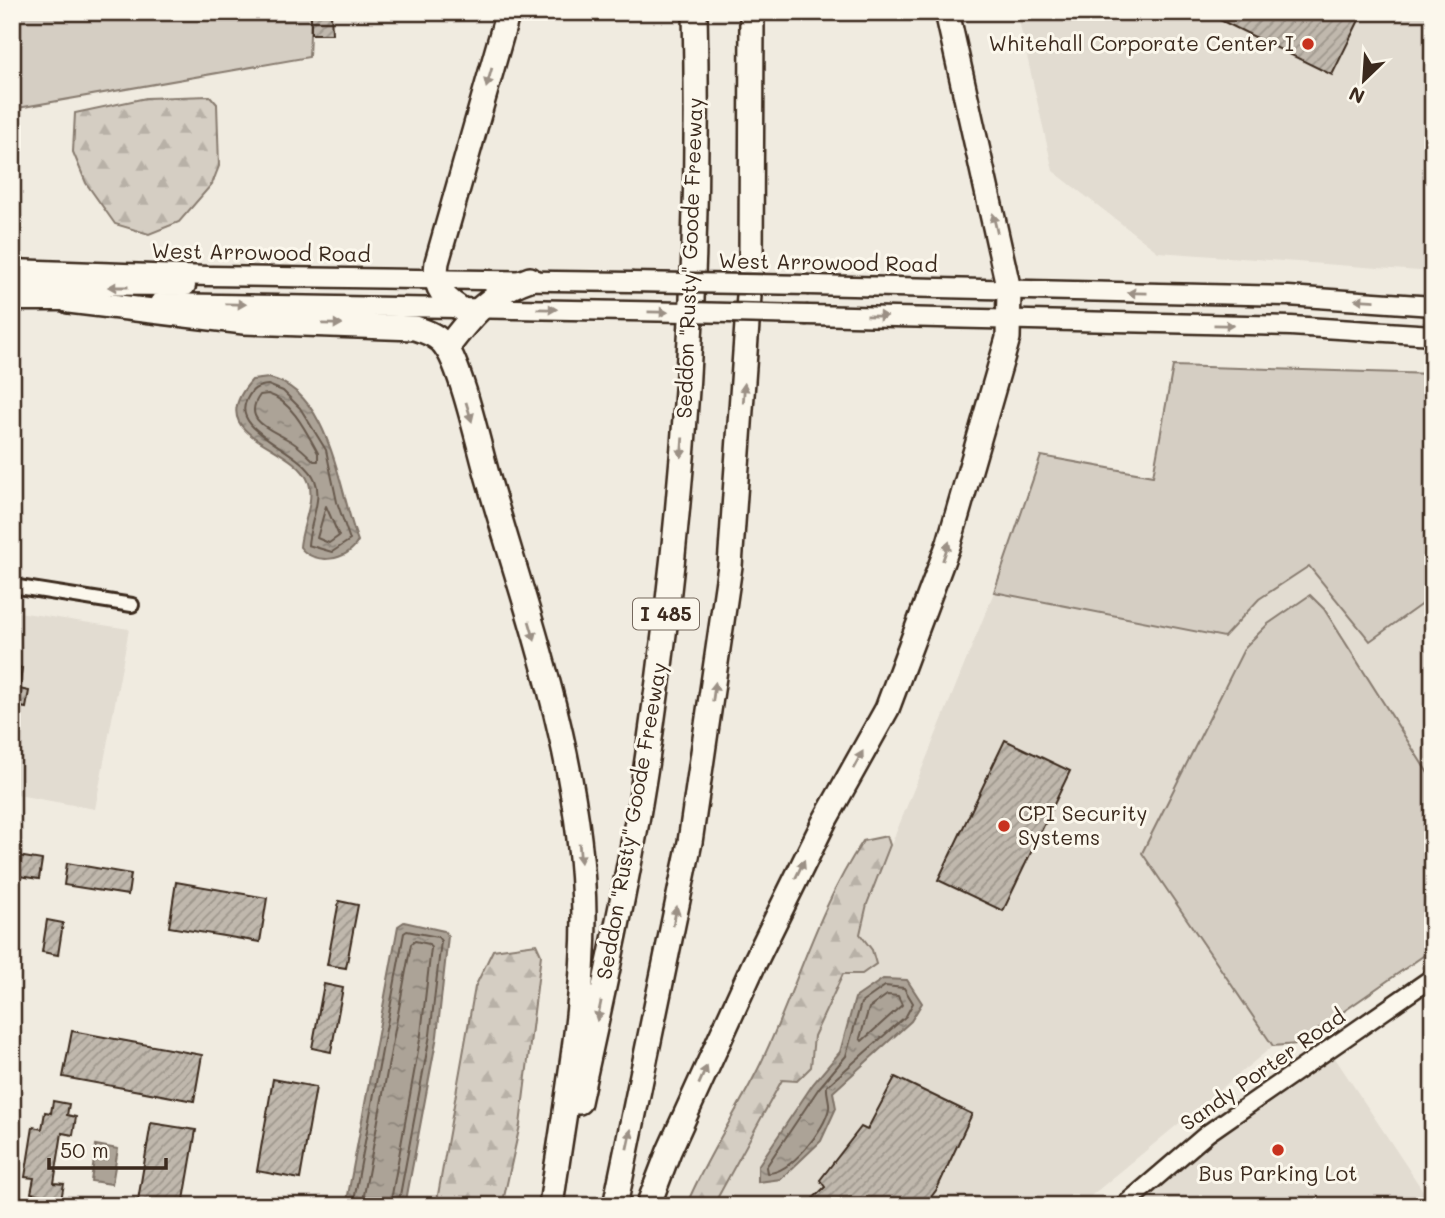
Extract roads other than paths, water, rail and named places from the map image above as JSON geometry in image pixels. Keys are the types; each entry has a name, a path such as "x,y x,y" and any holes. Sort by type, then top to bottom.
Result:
{"highway":[{"path":"468,308 443,296 435,278 443,240 508,12"},
{"name":"Seddon \"Rusty\" Goode Freeway","path":"553,1206 629,857 650,741 665,628 681,472 694,257 698,112 695,12"},
{"name":"I 485","path":"615,1206 690,842 730,566 750,281 752,12"},
{"path":"648,1206 668,1151 754,964 825,820 892,698 948,543 1008,338 1009,290 947,12"},
{"path":"447,348 468,308 503,289 530,279"},
{"path":"69,301 244,322 415,328 429,332 447,348 482,455 558,724 580,847 584,918 581,975 553,1206"}],"main road":[{"name":"West Arrowood Road","path":"12,269 208,276 530,279 1288,296 1433,306"},
{"path":"12,285 191,286 208,276"},
{"path":"12,301 1009,319 1291,327 1433,335"}],"street":[{"path":"12,586 132,605"},
{"name":"Sandy Porter Road","path":"1123,1206 1208,1133 1433,977"}],"water":[{"path":"269,378 290,387 306,402 330,446 358,541 353,548 339,557 314,557 300,547 309,506 309,483 300,469 287,458 243,428 237,415 239,400 252,380"},
{"path":"404,922 444,931 448,936 437,1036 405,1206 346,1206 398,926"},
{"path":"883,979 907,980 922,1003 911,1021 833,1092 836,1108 821,1141 781,1179 758,1182 758,1166 813,1084 840,1052 855,998"},
{"path":"96,1145 118,1149 112,1184 91,1181"}],"place":[{"name":"Whitehall Corporate Center I","path":"1308,44"},
{"name":"CPI Security Systems","path":"1004,826"},
{"name":"Bus Parking Lot","path":"1278,1150"}]}
